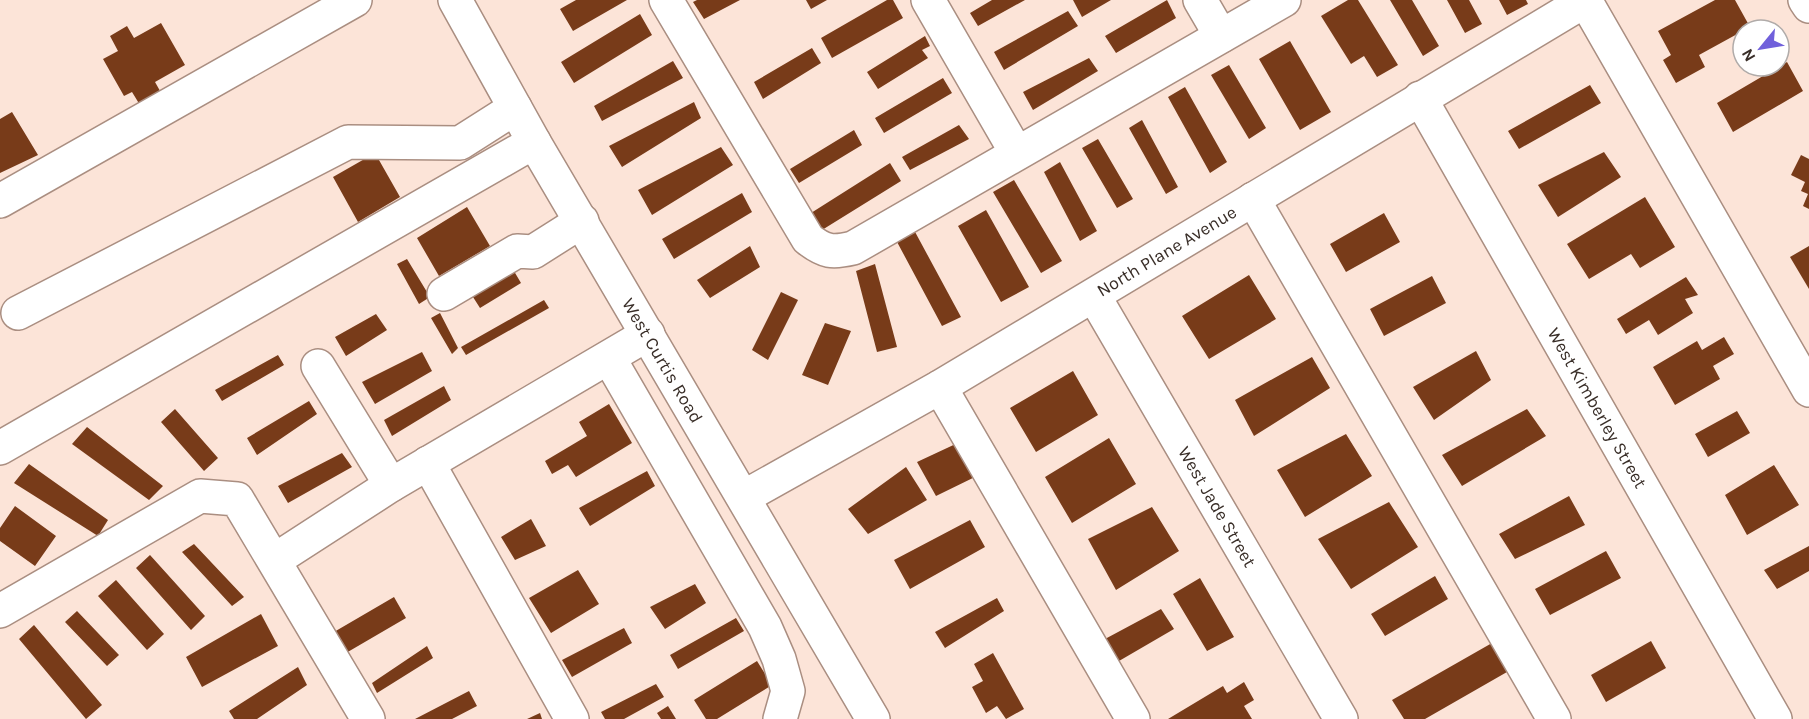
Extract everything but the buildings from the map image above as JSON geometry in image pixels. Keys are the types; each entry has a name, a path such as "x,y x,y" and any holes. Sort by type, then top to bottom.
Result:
{"street":[{"path":"0,201 355,0"},
{"name":"West Curtis Road","path":"455,0 534,142 873,719"},
{"path":"666,0 808,239 820,248 839,251 853,248 1016,152 1284,0"},
{"path":"928,0 1016,152"},
{"path":"1200,0 1221,36"},
{"path":"1585,0 1809,390"},
{"name":"North Plane Avenue","path":"744,497 940,387 1094,296 1585,0"},
{"path":"1805,0 1809,6"},
{"name":"West Kimberley Street","path":"1420,98 1774,719"},
{"path":"18,313 348,142 460,143 515,108"},
{"path":"0,448 534,142"},
{"path":"1253,199 1554,719"},
{"path":"444,294 517,251 533,252 582,221"},
{"name":"West Jade Street","path":"1094,296 1341,719"},
{"path":"275,560 391,485 648,334"},
{"path":"609,358 765,627 779,659 788,691 780,719"},
{"path":"318,366 391,485"},
{"path":"940,387 1132,719"},
{"path":"428,463 572,719"},
{"path":"0,611 200,496 237,499 368,719"}]}
